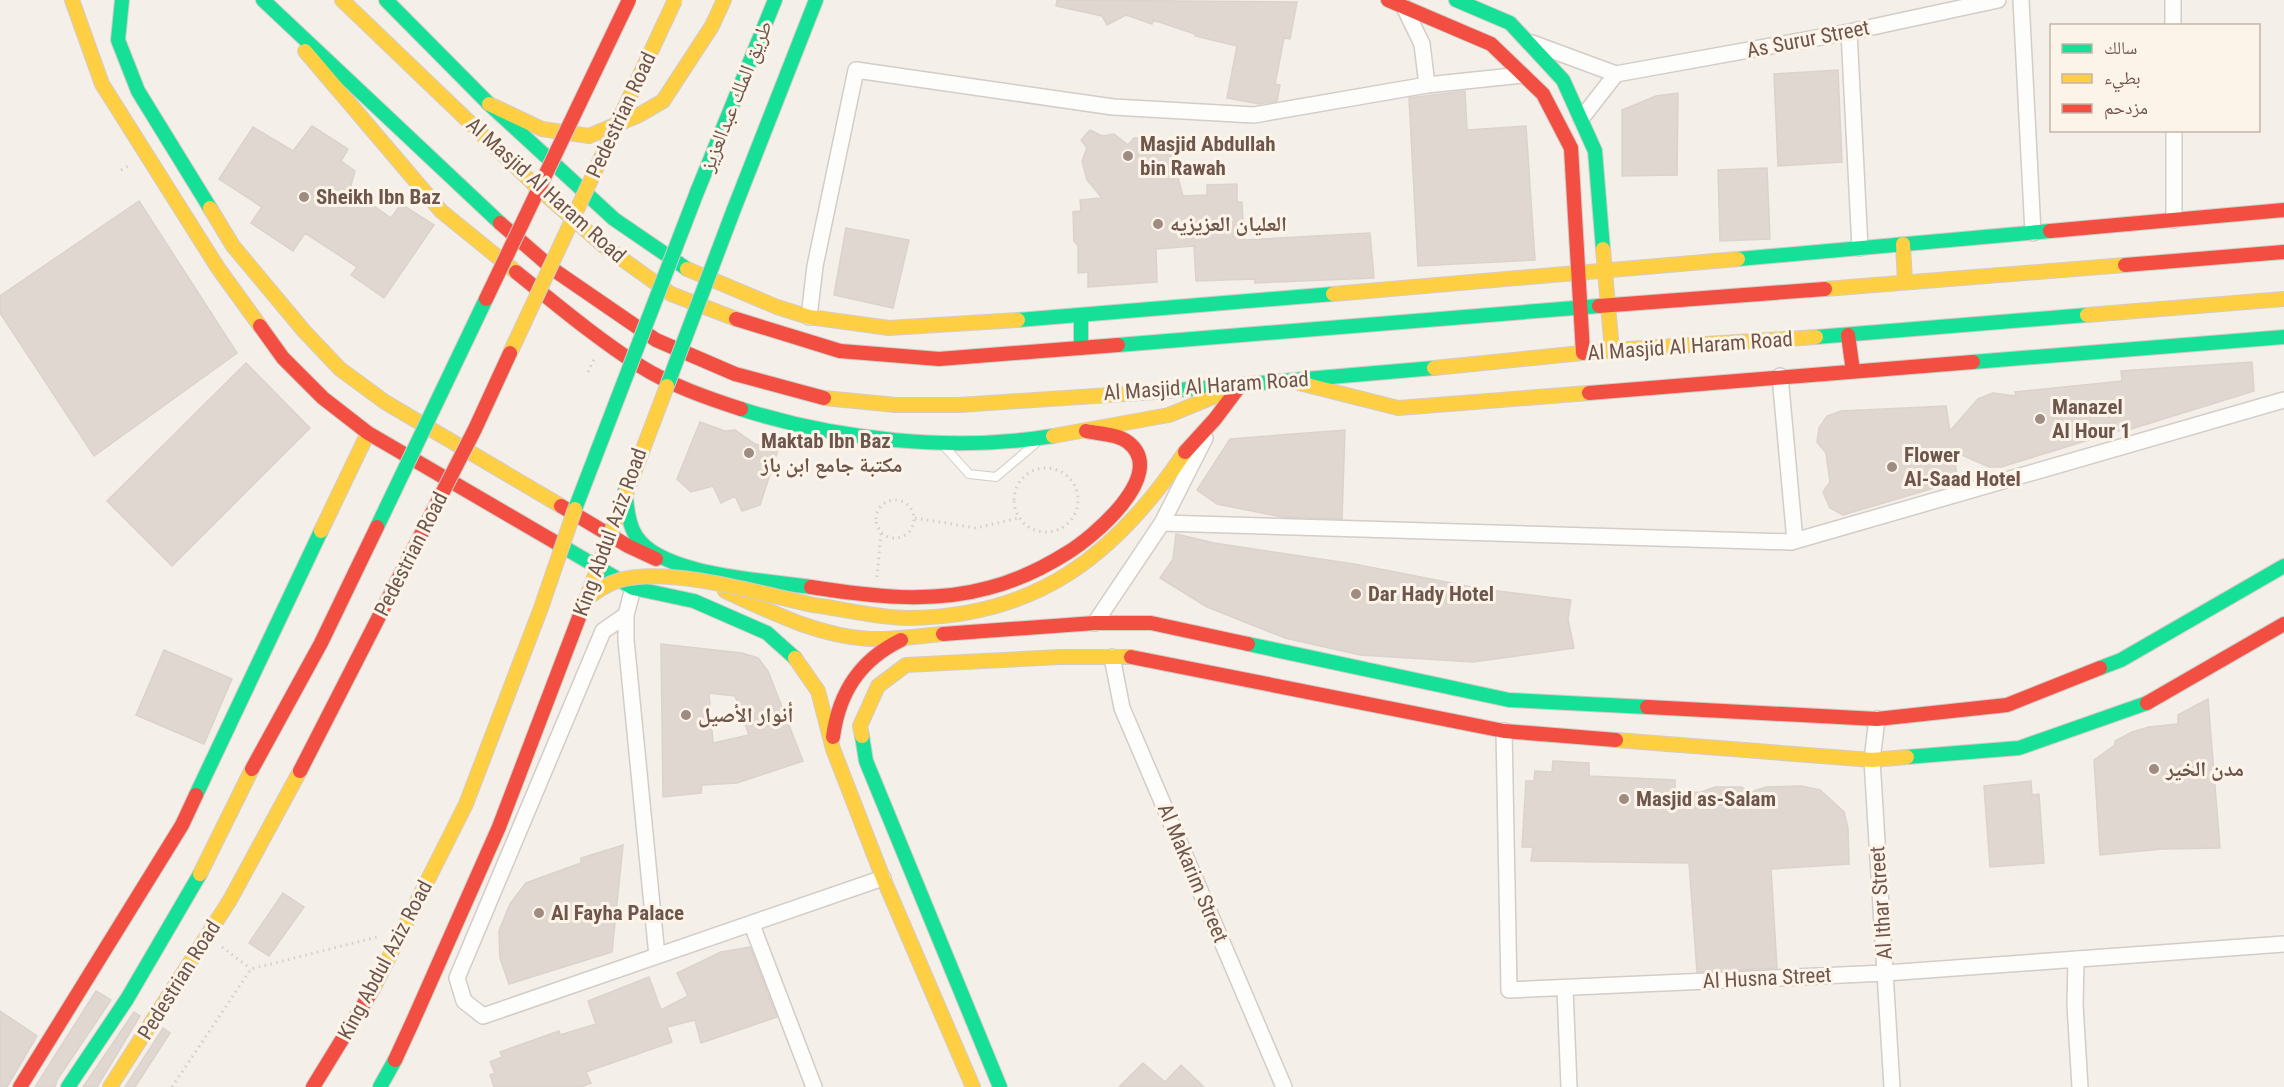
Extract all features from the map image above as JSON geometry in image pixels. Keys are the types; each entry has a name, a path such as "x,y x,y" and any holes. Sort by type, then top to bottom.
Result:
{"main road":[{"path":"72,0 102,84 220,271 283,358 323,398 368,433 633,588 694,601 767,633 792,653 818,691 833,749 883,878 973,1087"},
{"path":"122,0 118,40 138,91 240,255 304,332 349,375 395,408 609,534 782,618 846,638 911,636 1095,623 1151,622 1509,700 1876,719 2007,705 2121,660 2284,566"},
{"path":"262,0 441,211 574,319 640,367 702,396 775,420 825,432 942,443 1042,438 1168,415 1239,387"},
{"name":"Al Masjid Al Haram Road","path":"262,0 435,166 554,270 656,339 735,374 813,398 896,405 959,405 1239,387 1289,380 1612,350 1848,335 2284,299"},
{"name":"Al Masjid Al Haram Road","path":"342,0 539,189 604,246 671,294 754,326 840,351 939,359 2284,252"},
{"path":"386,0 489,104 614,219 690,271 777,307 808,317 889,328 1081,315 1606,271 2284,210"},
{"name":"Pedestrian Road","path":"68,1087 127,999 211,856 252,769 321,643 629,0"},
{"name":"Pedestrian Road","path":"110,1087 230,900 300,771 475,429 675,0"},
{"path":"489,104 542,129 589,136 639,115 663,101 712,26 724,0"},
{"name":"طريق الملك عبدالعزيز","path":"697,192 775,0"},
{"name":"King Abdul Aziz Road","path":"383,1087 499,827 625,490 816,0"},
{"path":"1388,0 1491,45 1543,94 1571,148 1583,353"},
{"path":"1456,0 1510,23 1563,80 1581,119 1595,151 1612,350"},
{"name":"King Abdul Aziz Road","path":"313,1087 373,989 466,804 541,608 588,475 632,367 697,192"},
{"path":"1902,244 1905,282"},
{"path":"220,271 240,255"},
{"path":"1081,315 1082,348"},
{"path":"1848,335 1854,371"},
{"path":"1289,380 1398,408 2284,337"},
{"path":"584,601 602,587 629,578 669,578 841,610 906,618 956,615 1017,601 1079,568 1122,533 1158,492 1185,451 1215,419 1239,387"},
{"path":"625,490 628,521 638,540 652,554 673,564 868,596 923,599 996,586 1069,553 1102,528 1133,491 1139,466 1133,447 1121,438 1086,430"},
{"path":"20,1087 182,825 368,433"},
{"path":"1000,1087 866,761 860,726 878,686 906,665 1132,657 1504,731 1872,760 2019,748 2148,702 2284,624"},
{"path":"833,749 837,713 852,679 884,648 911,636"}],"street":[{"name":"As Surur Street","path":"1616,74 1849,32 1998,0"},
{"path":"2021,0 2033,233"},
{"path":"2173,0 2173,24"},
{"path":"1404,7 1422,44 1427,85"},
{"path":"1849,32 1860,248"},
{"path":"1528,42 1616,74 1581,119"},
{"path":"808,317 815,266 856,70 1113,107 1254,115 1427,85 1522,75"},
{"path":"2174,132 2175,220"},
{"path":"1780,376 1795,541"},
{"path":"1162,523 1795,541 2284,400"},
{"path":"1095,623 1162,523 1215,419"},
{"path":"633,588 626,615 657,956"},
{"path":"626,615 603,631 457,978 464,1001 483,1016 883,878"},
{"name":"Al Makarim Street","path":"1112,657 1122,708 1284,1087"},
{"name":"Al Ithar Street","path":"1876,719 1872,760 1892,1087"},
{"name":"Al Husna Street","path":"1504,731 1509,990 1886,973 2284,944"},
{"path":"752,925 814,1087"},
{"path":"2076,959 2075,1005 2080,1087"},
{"path":"1564,988 1569,1087"}],"lane":[{"path":"942,443 969,474 996,477 1042,438"}],"path":[{"path":"1039,469 1059,471 1074,484 1077,495 1074,516 1058,530 1037,531 1020,518 1014,499 1016,489 1029,473 1039,469"},
{"path":"876,582 881,533 876,516 882,505 888,501 906,502 915,518 914,525 906,536 893,539 881,533"},
{"path":"915,518 976,528 1020,518"},
{"path":"172,1087 251,969 385,935"},
{"path":"207,936 251,969"}],"building":[{"path":"1057,0 1297,2 1290,39 1284,38 1275,84 1280,85 1277,101 1259,104 1227,98 1237,46 1195,36 1195,34 1153,20 1152,24 1126,15 1107,25 1102,16 1056,6"},
{"path":"1838,70 1842,162 1778,166 1774,74"},
{"path":"1465,91 1467,130 1526,126 1535,260 1418,266 1409,98"},
{"path":"1678,93 1677,175 1622,176 1622,110 1656,96"},
{"name":"Sheikh Ibn Baz","path":"312,126 348,149 341,161 355,171 350,189 391,218 401,204 434,225 384,298 351,275 357,267 305,233 293,251 251,223 262,207 219,179 253,127 293,151"},
{"path":"1090,130 1102,136 1114,134 1128,145 1134,138 1154,138 1171,152 1183,196 1207,195 1207,185 1237,184 1237,202 1242,202 1244,240 1370,233 1374,278 1255,283 1255,279 1196,281 1194,246 1156,249 1157,282 1088,287 1088,272 1078,273 1078,246 1074,241 1073,212 1081,211 1080,200 1102,198 1087,180 1082,161 1087,148 1081,140"},
{"path":"1767,168 1770,239 1720,241 1718,170"},
{"path":"139,201 237,353 94,456 0,313 0,296"},
{"path":"846,228 909,240 893,308 834,295"},
{"path":"2252,362 2254,391 2128,430 2128,428 2001,467 1989,467 1953,451 1958,481 1843,515 1830,508 1823,492 1830,482 1826,453 1817,442 1819,428 1827,416 1841,411 1946,406 1950,431 1978,399 1993,393 2016,396 2015,392 2122,381 2121,371"},
{"path":"246,363 310,428 172,566 107,501"},
{"path":"700,422 725,431 735,430 755,444 778,450 760,505 742,511 735,496 721,503 713,486 691,492 677,479"},
{"path":"1345,430 1342,519 1282,517 1217,504 1197,490 1230,439"},
{"name":"Dar Hady Hotel","path":"1176,534 1214,543 1354,564 1482,589 1571,600 1568,619 1574,648 1473,662 1360,655 1285,638 1207,607 1160,578 1173,559"},
{"name":"أنوار الأصيل","path":"661,644 742,653 758,658 768,671 803,761 737,783 702,785 701,793 663,797","holes":["709,693 735,696 749,735 713,743"]},
{"path":"164,650 232,679 204,744 136,715"},
{"name":"مدن الخير","path":"2208,699 2220,848 2162,849 2100,855 2094,760 2115,745 2115,741 2132,732 2149,727 2178,724 2178,715"},
{"path":"1553,761 1589,763 1589,776 1675,780 1675,793 1701,792 1715,787 1741,787 1751,792 1766,787 1801,786 1820,790 1844,812 1848,828 1849,864 1771,869 1777,968 1697,972 1689,863 1531,861 1533,847 1522,847 1526,781 1534,781 1535,771 1552,772"},
{"path":"2031,781 2032,795 2039,794 2044,863 1990,867 1984,786"},
{"name":"Al Fayha Palace","path":"623,845 612,952 509,984 500,958 499,931 510,904 526,883 581,863 581,858"},
{"path":"283,893 304,907 269,956 249,943"},
{"path":"750,947 777,1017 701,1043 695,1020 667,1027 672,1042 586,1072 591,1083 581,1087 494,1087 490,1075 495,1073 490,1062 502,1057 500,1052 559,1031 560,1035 596,1024 588,1001 649,977 661,1010 688,996 677,973 721,952"},
{"path":"96,991 111,1000 57,1080 55,1087 35,1087"},
{"path":"0,1011 37,1036 7,1087 0,1087"},
{"path":"134,1012 140,1016 97,1087 83,1087"},
{"path":"163,1028 170,1033 135,1087 125,1087"},
{"path":"1143,1063 1165,1082 1181,1065 1204,1087 1119,1087"}],"traffic: fast":[{"path":"122,0 118,40 138,91 210,208"},
{"path":"263,0 500,223"},
{"path":"386,0 489,104 614,219 687,269"},
{"path":"697,192 775,0"},
{"path":"734,209 816,0"},
{"path":"1456,0 1510,23 1563,80 1595,151 1603,249"},
{"path":"575,509 697,192"},
{"path":"667,386 734,209"},
{"path":"1738,259 2050,231"},
{"path":"1018,320 1333,294"},
{"path":"377,527 486,299"},
{"path":"1118,345 1599,306"},
{"path":"1081,315 1081,348"},
{"path":"1816,337 2087,315"},
{"path":"1973,362 2284,337"},
{"path":"1155,392 1434,368"},
{"path":"741,409 816,429 896,440 976,443 1053,436"},
{"path":"625,491 627,508 636,536 649,549 668,560 716,574 811,587"},
{"path":"196,795 321,531"},
{"path":"560,545 633,588 694,601 767,633 795,658"},
{"path":"2100,668 2121,660 2284,566"},
{"path":"1248,644 1509,700 1647,707"},
{"path":"1907,757 2019,748 2147,703"},
{"path":"862,736 866,761 1000,1087"},
{"path":"68,1087 127,999 200,874"},
{"path":"380,1087 395,1060"}],"traffic: slow":[{"path":"72,0 102,84 218,268 260,326"},
{"path":"342,0 539,189 604,246 671,294 736,319"},
{"path":"510,353 675,0"},
{"path":"489,104 542,129 589,136 639,115 663,101 712,26 724,0"},
{"path":"305,51 441,211 516,272"},
{"path":"210,208 233,246 304,331 340,369 385,402 561,506"},
{"path":"1903,244 1905,282"},
{"path":"1603,249 1612,350"},
{"path":"1333,294 1738,259"},
{"path":"1825,289 2125,265"},
{"path":"687,269 777,307 809,317 889,328 1018,320"},
{"path":"2087,315 2284,299"},
{"path":"1434,368 1612,350 1816,337"},
{"path":"1299,383 1398,408 1589,393"},
{"path":"586,599 667,386"},
{"path":"1053,436 1169,415 1230,390"},
{"path":"824,398 896,405 959,405 1155,392"},
{"path":"321,531 368,433"},
{"path":"813,605 872,615 908,618 954,615 996,606 1034,592 1069,573 1101,550 1159,489 1185,452"},
{"path":"373,989 466,804 541,608 575,509"},
{"path":"584,601 620,580 664,576 716,583 813,605"},
{"path":"725,591 795,622 850,637 888,639 943,634"},
{"path":"862,736 860,726 878,686 906,665 1060,657 1131,657"},
{"path":"795,658 818,691 833,749 883,878 973,1087"},
{"path":"1616,740 1872,760 1907,757"},
{"path":"200,874 252,769"},
{"path":"110,1087 230,900 300,771"}],"traffic: jam":[{"path":"486,299 629,0"},
{"path":"1388,0 1491,44 1543,94 1571,148 1583,353"},
{"path":"2050,231 2284,210"},
{"path":"500,223 554,270 656,340 735,374 824,398"},
{"path":"2125,265 2284,252"},
{"path":"516,272 592,332 640,366 676,385 741,409"},
{"path":"1599,306 1825,289"},
{"path":"736,319 840,351 939,359 1118,345"},
{"path":"260,326 283,358 323,398 368,433 560,545"},
{"path":"1848,335 1853,371"},
{"path":"300,771 475,429 510,353"},
{"path":"1589,393 1973,362"},
{"path":"1185,452 1215,419 1239,387"},
{"path":"811,587 900,597 944,596 1009,582 1058,559 1093,534 1108,520 1133,488 1139,472 1139,456 1129,443 1114,436 1086,431"},
{"path":"561,506 628,546 656,559"},
{"path":"252,769 321,643 377,527"},
{"path":"413,1021 499,827 586,599"},
{"path":"943,634 1095,623 1151,623 1248,644"},
{"path":"2147,703 2284,624"},
{"path":"833,737 840,706 854,679 874,657 901,640"},
{"path":"1131,657 1504,731 1616,740"},
{"path":"1647,707 1877,719 2007,705 2100,668"},
{"path":"20,1087 182,825 196,795"},
{"path":"313,1087 373,989"},
{"path":"395,1060 413,1021"}],"place":[{"name":"Masjid Abdullah bin Rawah","path":"1128,156"},
{"name":"Sheikh Ibn Baz","path":"304,197"},
{"name":"العليان العزيزيه","path":"1158,224"},
{"name":"Manazel Al Hour 1","path":"2040,419"},
{"name":"Maktab Ibn Baz مكتبة جامع ابن باز","path":"749,453"},
{"name":"Flower Al-Saad Hotel","path":"1892,467"},
{"name":"Dar Hady Hotel","path":"1356,594"},
{"name":"أنوار الأصيل","path":"686,715"},
{"name":"مدن الخير","path":"2154,769"},
{"name":"Masjid as-Salam","path":"1624,799"},
{"name":"Al Fayha Palace","path":"539,913"}]}
